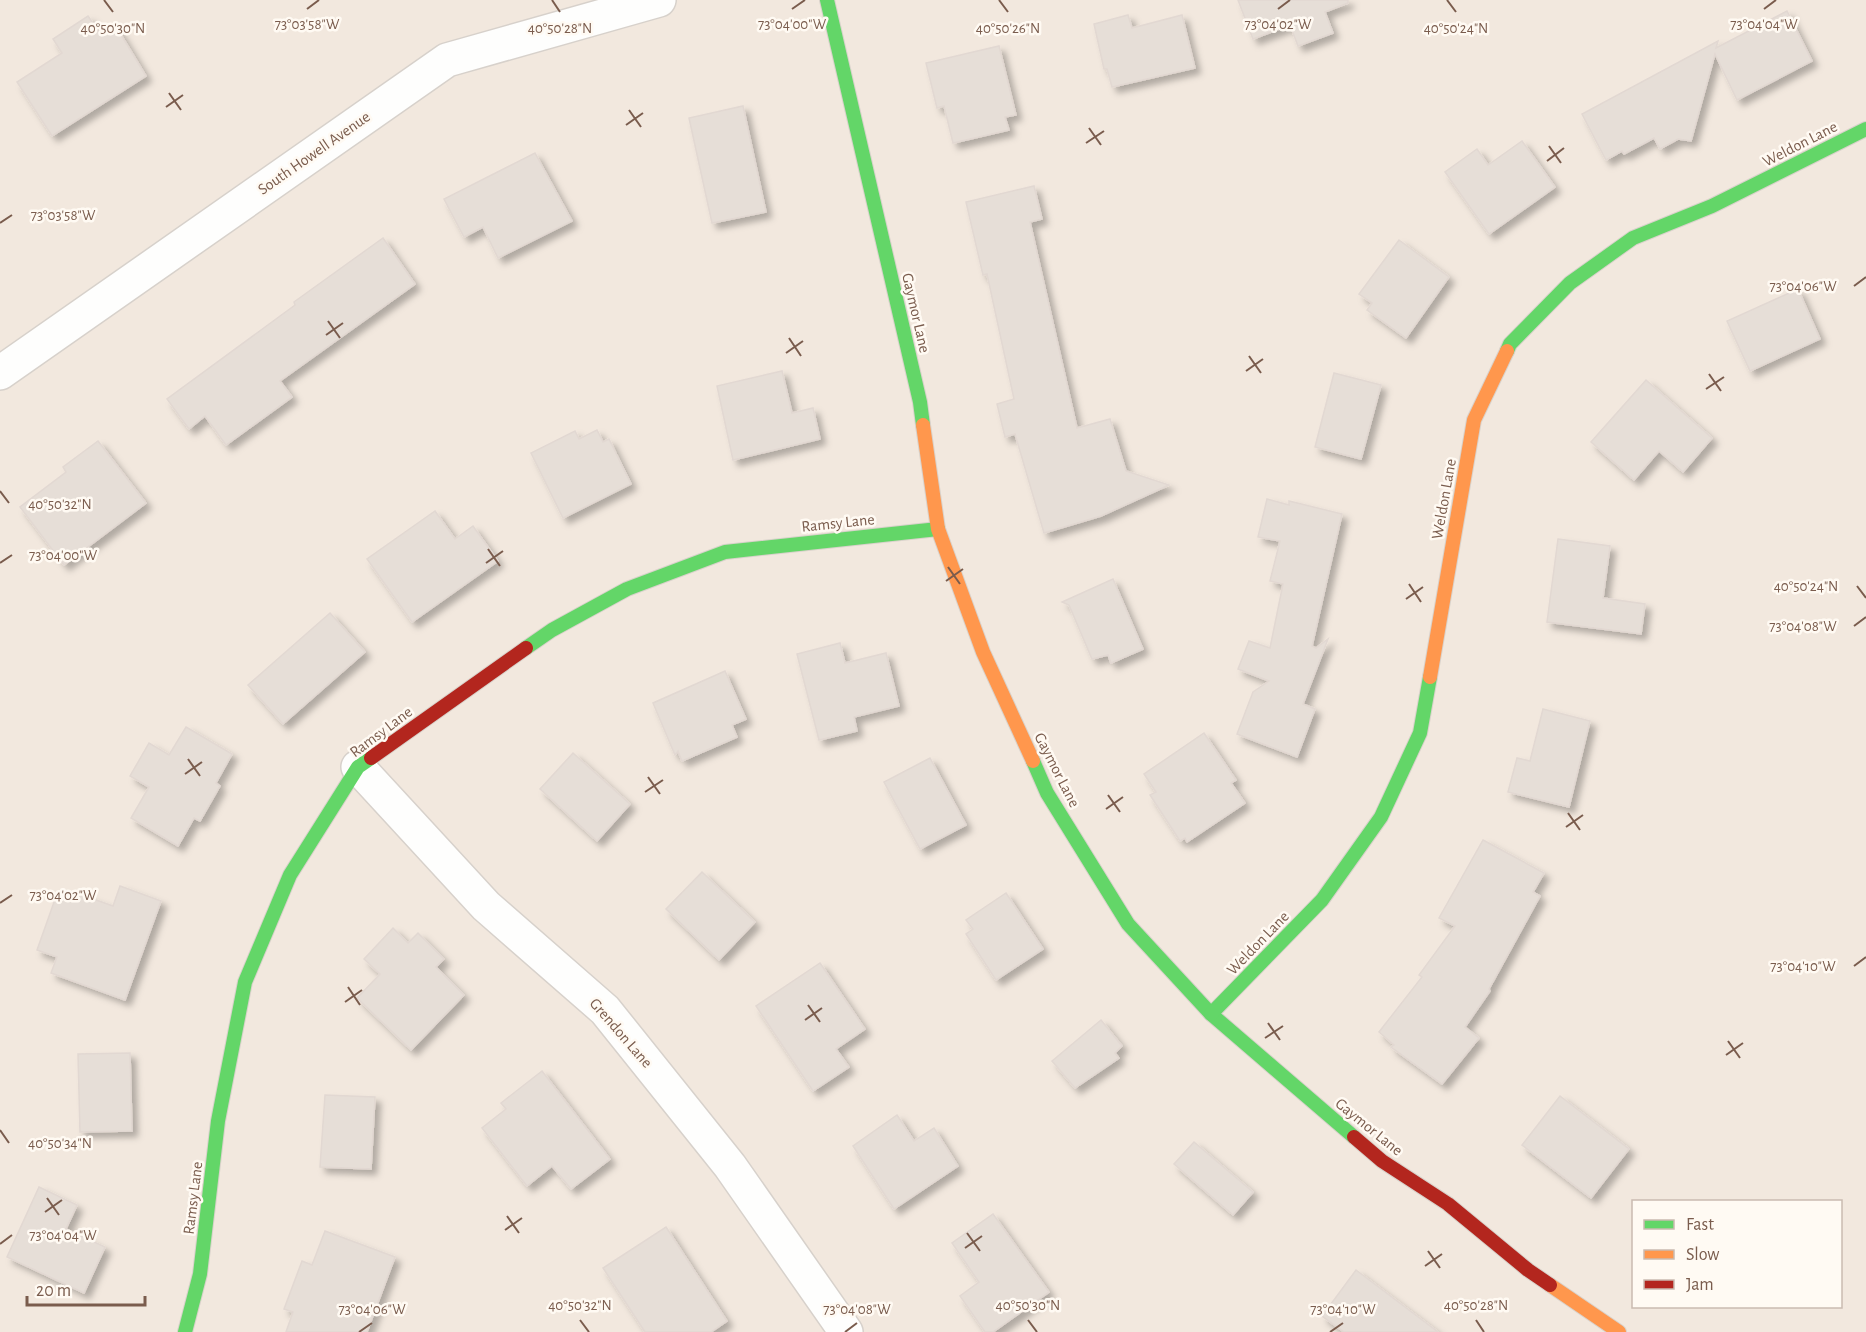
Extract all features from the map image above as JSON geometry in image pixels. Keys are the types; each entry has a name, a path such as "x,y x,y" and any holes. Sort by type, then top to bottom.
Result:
{"street":[{"name":"South Howell Avenue","path":"0,373 447,60 659,0"},
{"name":"Gaymor Lane","path":"827,0 920,402 938,529 983,652 1047,793 1128,924 1211,1014 1382,1161 1448,1204 1602,1327"},
{"name":"Weldon Lane","path":"1211,1014 1322,900 1381,817 1420,733 1474,420 1510,344 1570,283 1633,238 1712,206 1866,129"},
{"name":"Ramsy Lane","path":"185,1332 200,1274 218,1121 245,982 290,875 358,767 552,630 627,589 725,552 938,529"},
{"name":"Grendon Lane","path":"358,767 486,906 604,1010 730,1166 846,1332"}],"shaded area":[{"path":"0,0 1866,0 1866,1332 0,1332"}],"building":[{"path":"1238,0 1348,0 1348,3 1325,12 1333,33 1298,46 1290,25 1253,39"},
{"path":"1787,11 1812,61 1737,100 1715,54 1691,141 1678,139 1660,149 1654,138 1624,154 1622,151 1606,160 1582,114 1718,41 1716,48"},
{"path":"1128,15 1132,28 1182,15 1195,68 1112,87 1107,69 1104,69 1094,24"},
{"path":"88,16 99,32 114,23 146,76 52,136 17,82 62,53 53,39"},
{"path":"999,46 1016,115 1005,117 1009,130 953,143 944,106 937,108 926,63"},
{"path":"743,106 766,212 712,223 689,118"},
{"path":"1522,141 1555,187 1489,234 1445,172 1477,149 1488,165"},
{"path":"535,153 572,221 498,258 483,227 464,237 444,199"},
{"path":"1034,186 1042,219 1030,222 1077,428 1110,419 1126,471 1169,485 1101,516 1044,533 1015,434 1005,437 997,404 1014,399 987,274 983,275 966,202"},
{"path":"383,238 415,284 280,381 292,397 226,445 205,416 189,429 167,399 295,305 294,302"},
{"path":"1399,240 1449,277 1406,338 1367,310 1372,303 1359,294"},
{"path":"1798,289 1820,339 1750,371 1727,321"},
{"path":"782,371 792,413 813,408 820,439 733,460 717,386"},
{"path":"1334,373 1381,385 1361,459 1315,447"},
{"path":"1646,380 1712,438 1683,472 1659,451 1634,480 1591,442"},
{"path":"597,430 603,442 609,439 631,484 563,518 531,453 575,431 579,439"},
{"path":"98,441 146,503 64,565 20,507 66,472 63,467"},
{"path":"1267,499 1289,505 1289,501 1342,514 1312,646 1316,648 1328,639 1303,704 1315,709 1297,757 1237,734 1253,692 1269,681 1238,669 1249,641 1270,648 1283,584 1270,581 1280,541 1258,537"},
{"path":"435,511 455,539 473,526 498,561 412,622 367,559"},
{"path":"1558,539 1610,546 1603,598 1645,604 1641,634 1547,622"},
{"path":"1113,579 1143,649 1111,663 1108,655 1092,659 1069,605 1062,602"},
{"path":"330,613 365,652 283,724 248,685"},
{"path":"840,643 845,663 886,653 899,706 854,717 857,731 819,740 797,654"},
{"path":"725,671 746,719 732,725 737,737 682,761 678,751 675,755 653,703"},
{"path":"1543,709 1590,721 1569,807 1508,792 1517,758 1530,761"},
{"path":"186,727 232,754 216,783 220,786 200,821 194,818 178,846 131,818 149,787 130,776 149,743 169,755"},
{"path":"1204,733 1236,780 1231,783 1245,803 1187,842 1185,838 1180,841 1150,795 1156,792 1144,774"},
{"path":"573,753 630,804 597,841 540,789"},
{"path":"930,758 966,825 920,849 884,782"},
{"path":"1483,840 1544,873 1533,892 1540,896 1489,989 1490,991 1465,1027 1479,1038 1442,1084 1391,1047 1394,1045 1379,1032 1422,977 1419,975 1455,926 1439,918"},
{"path":"702,872 755,922 719,960 666,909"},
{"path":"120,886 161,901 125,1000 51,973 57,957 37,950 58,891 78,897 79,894 113,906"},
{"path":"1006,893 1043,949 996,980 966,934 973,929 966,920"},
{"path":"393,928 408,943 418,933 444,959 436,967 464,995 411,1050 357,998 380,974 364,959"},
{"path":"820,963 865,1029 836,1049 849,1067 813,1091 756,1006"},
{"path":"1101,1020 1122,1046 1115,1053 1119,1058 1075,1088 1052,1061"},
{"path":"130,1053 132,1131 80,1132 78,1054"},
{"path":"542,1071 610,1159 571,1189 552,1166 527,1186 482,1128 506,1109 501,1103"},
{"path":"325,1095 375,1097 371,1169 320,1167"},
{"path":"1560,1096 1629,1149 1591,1198 1522,1145"},
{"path":"897,1115 914,1141 934,1128 958,1166 894,1209 853,1146"},
{"path":"1194,1142 1253,1192 1233,1215 1174,1164"},
{"path":"39,1187 77,1205 66,1229 105,1247 84,1293 7,1257"},
{"path":"993,1214 1049,1292 993,1332 985,1332 960,1296 979,1282 952,1243"},
{"path":"666,1227 727,1321 711,1332 645,1332 603,1268"},
{"path":"325,1231 395,1257 367,1332 286,1332 293,1312 284,1309 302,1261 312,1265"},
{"path":"1356,1270 1438,1332 1344,1332 1322,1316"}],"traffic: fast":[{"path":"827,0 920,402 923,425"},
{"path":"1507,351 1510,344 1570,283 1633,238 1712,206 1866,129"},
{"path":"526,648 552,630 627,589 725,552 938,529"},
{"path":"1211,1014 1322,900 1381,817 1420,733 1430,677"},
{"path":"185,1332 200,1274 218,1121 245,982 290,875 358,767 371,758"},
{"path":"1033,761 1047,793 1128,924 1211,1014 1354,1137"}],"traffic: slow":[{"path":"1430,677 1474,420 1507,351"},
{"path":"923,425 938,529 983,652 1033,761"},
{"path":"1550,1285 1619,1332"}],"traffic: jam":[{"path":"371,758 526,648"},
{"path":"1354,1137 1382,1161 1448,1204 1528,1270 1550,1285"}]}
